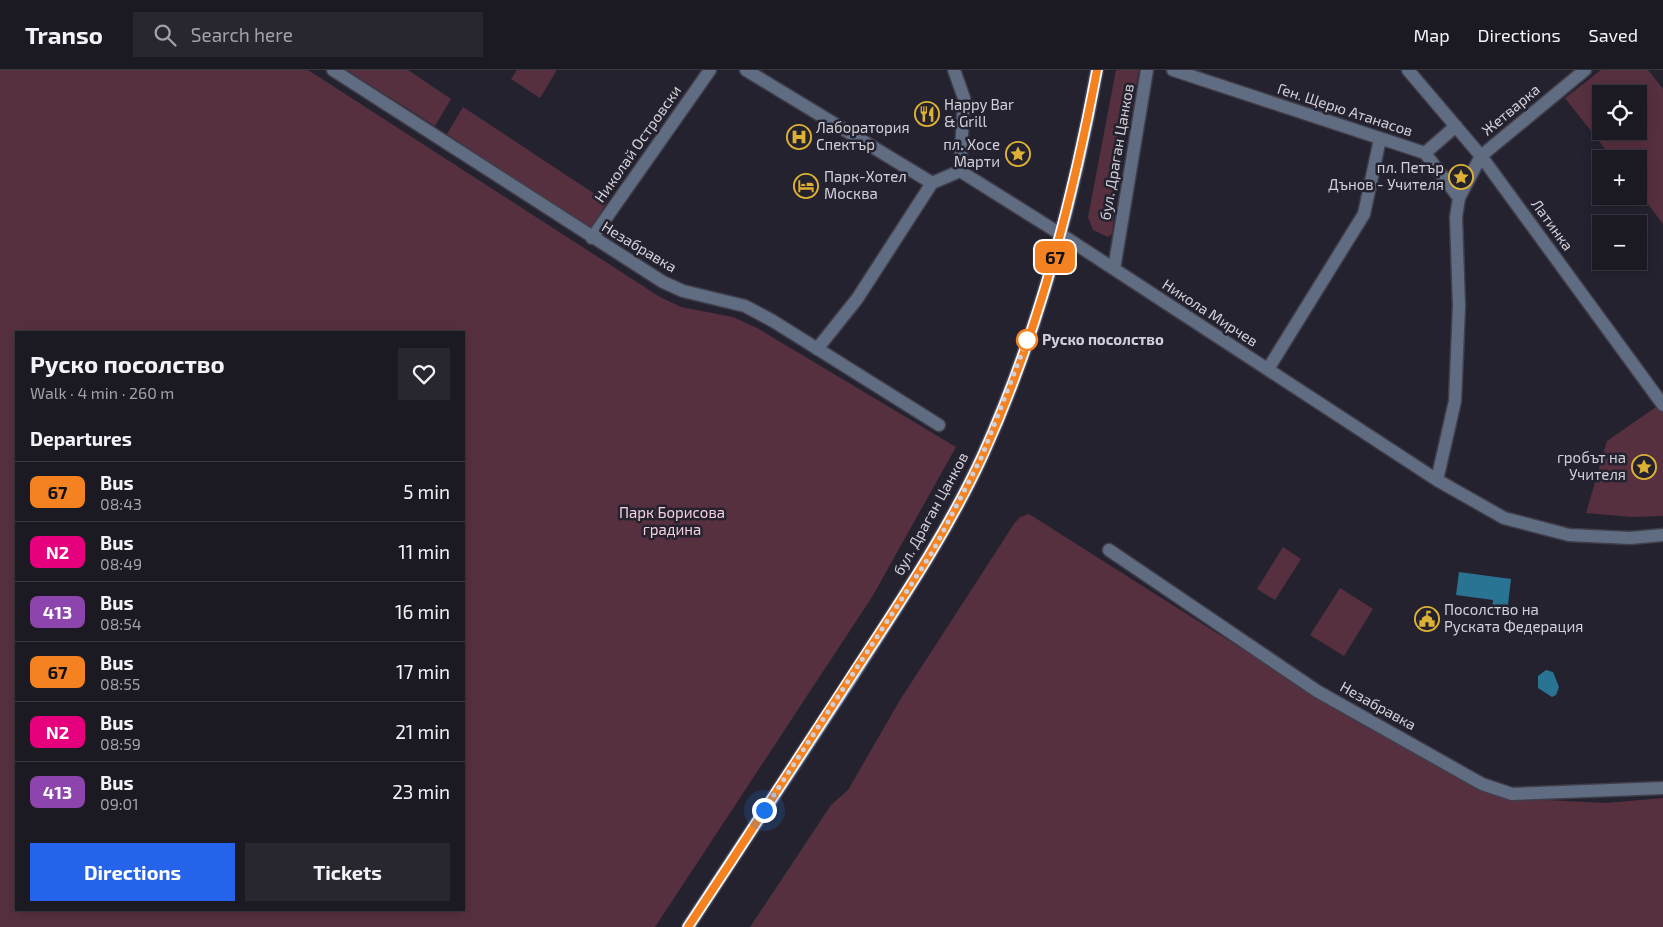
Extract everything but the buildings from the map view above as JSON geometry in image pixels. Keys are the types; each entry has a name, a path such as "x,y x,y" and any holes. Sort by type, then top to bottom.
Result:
{"main road":[{"name":"бул. Драган Цанков","path":"688,927 933,551 962,498 982,456 1018,366 1062,235 1084,141 1097,70"}],"street":[{"name":"Незабравка","path":"333,70 592,238 664,282 683,291 745,306 773,320 940,425"},
{"name":"Николай Островски","path":"592,238 710,70"},
{"path":"746,70 932,183"},
{"path":"817,349 857,299 932,183 960,171 964,98 954,70"},
{"name":"бул. Драган Цанков","path":"1114,269 1147,70"},
{"name":"Ген. Щерю Атанасов","path":"1173,70 1425,153 1459,198"},
{"name":"Латинка","path":"1408,70 1481,156 1663,405"},
{"name":"Жетварка","path":"1481,156 1585,70"},
{"path":"1425,153 1456,126"},
{"path":"1268,369 1364,214 1380,139"},
{"path":"1437,480 1455,401 1459,306 1456,218 1459,198 1481,156"},
{"name":"Никола Мирчев","path":"960,171 1062,235 1437,480 1504,518 1569,535 1630,538 1663,536"},
{"name":"Незабравка","path":"1109,550 1317,691 1482,784 1512,794 1663,788"}],"green space":[{"name":"Парк Борисова градина","path":"0,70 308,70 660,297 681,307 733,317 757,328 956,447 872,597 655,927 0,927"},
{"path":"347,70 408,70 451,99 435,126"},
{"path":"517,70 557,70 540,98 511,79"},
{"path":"1116,70 1139,70 1131,113 1120,111 1113,187 1115,207 1112,234 1108,237 1093,230 1088,217"},
{"path":"1601,70 1648,70 1663,89 1663,224 1647,203 1647,150 1606,150 1598,140 1647,140 1647,85 1592,85 1592,132 1565,98"},
{"path":"463,107 607,202 590,229 447,134"},
{"path":"1659,405 1663,411 1663,516 1632,517 1586,513 1607,441"},
{"path":"1029,514 1362,725 1486,790 1546,800 1606,803 1663,798 1663,927 750,927 831,805 848,790 900,700 1014,524 1020,517"},
{"path":"1283,547 1301,559 1275,600 1257,589"},
{"path":"1340,588 1373,609 1344,656 1310,635"}],"water":[{"path":"1459,572 1511,579 1507,613 1492,611 1493,600 1456,595"},
{"path":"1546,670 1553,672 1559,687 1556,695 1552,697 1538,688 1538,676"}],"bus line":[{"name":"67","path":"688,927 933,551 962,498 982,456 1018,366 1062,235 1073,193 1097,70"}],"place":[{"name":"Happy Bar & Grill","path":"927,114"},
{"name":"Лаборатория Спектър","path":"799,137"},
{"name":"пл. Хосе Марти","path":"1018,154"},
{"name":"пл. Петър Дънов - Учителя","path":"1461,177"},
{"name":"Парк-Хотел Москва","path":"806,186"},
{"name":"Руско посолство","path":"1027,340"},
{"name":"гробът на Учителя","path":"1644,467"},
{"name":"Посолство на Руската Федерация","path":"1427,619"}],"route":[{"path":"764,810 933,551 982,456 1027,340"}]}
